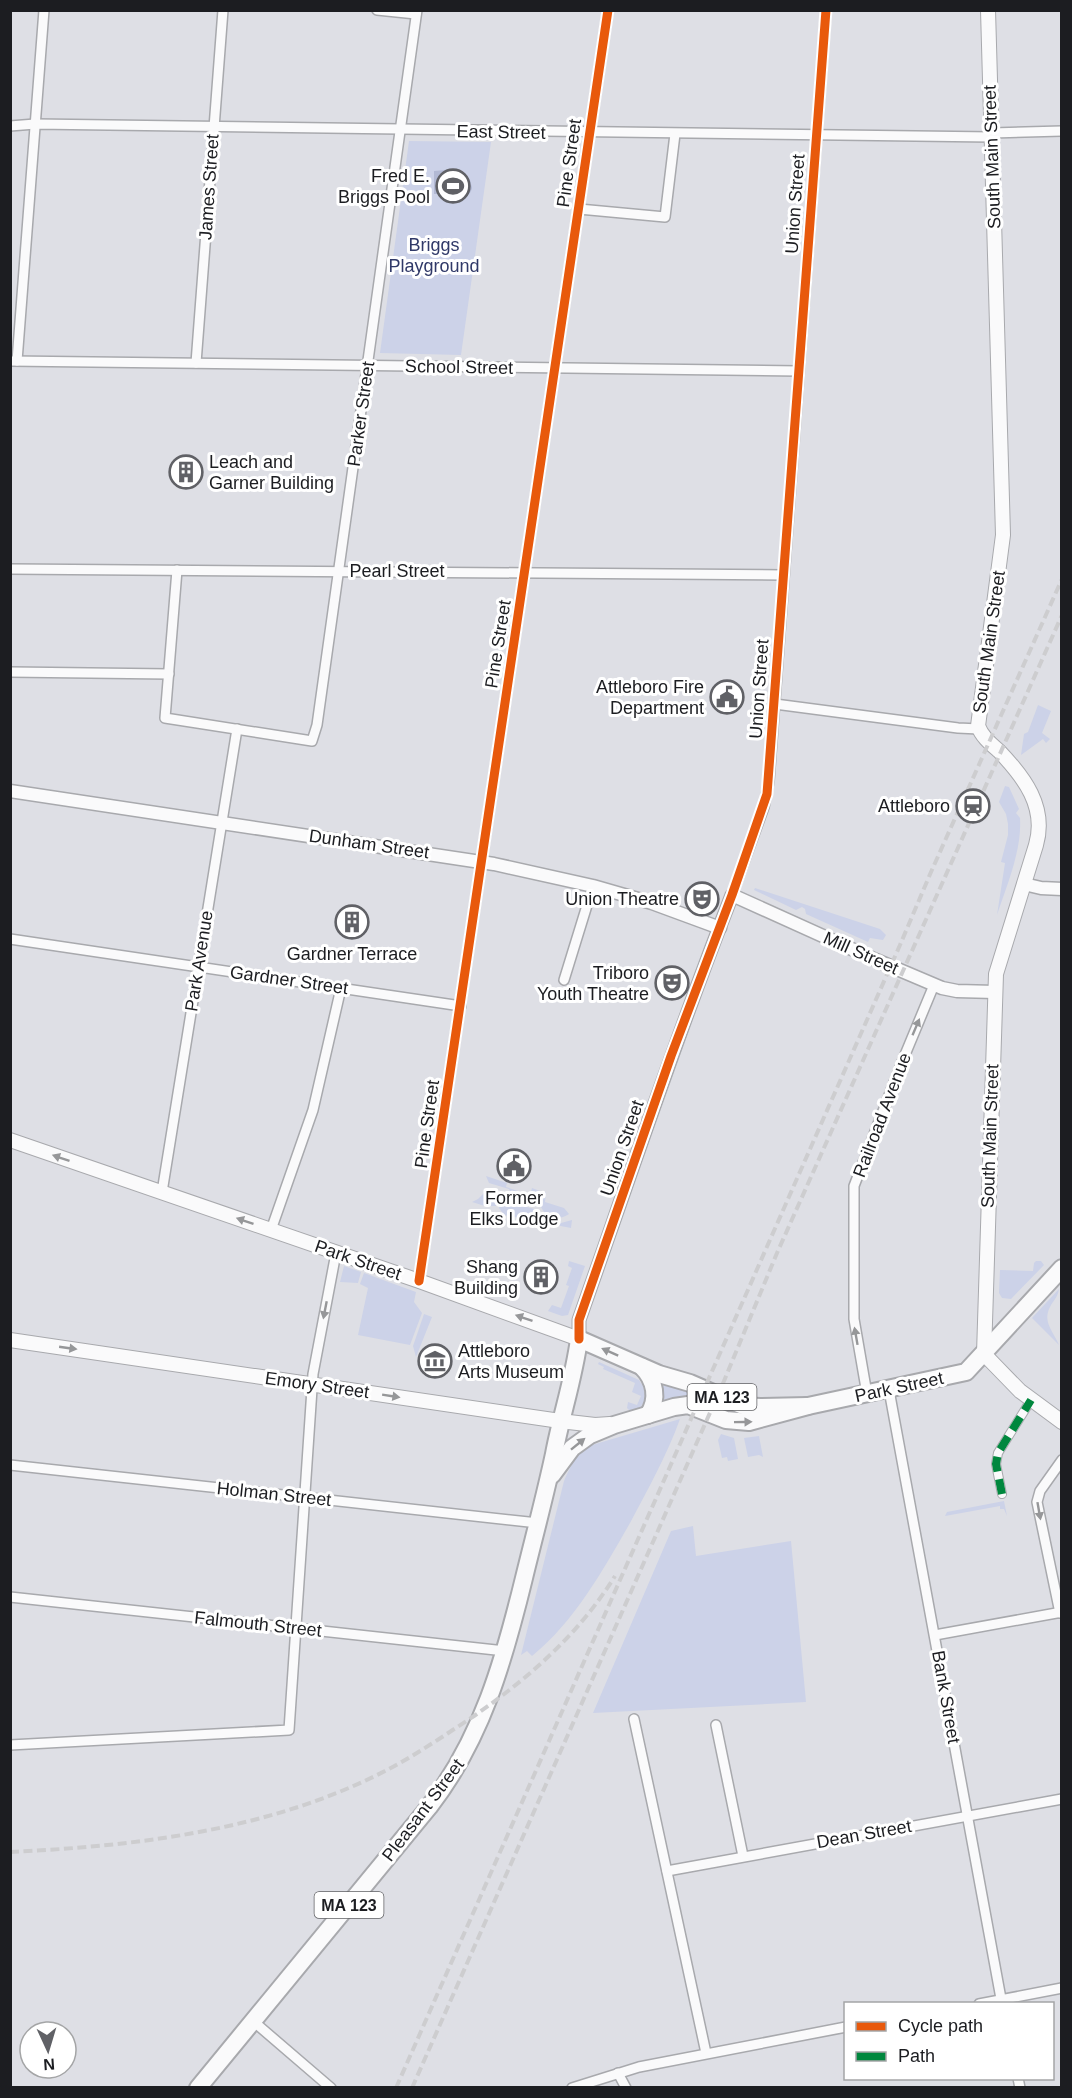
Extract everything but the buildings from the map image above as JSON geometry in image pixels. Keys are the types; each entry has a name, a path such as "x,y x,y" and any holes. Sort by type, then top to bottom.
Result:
{"highway":[{"name":"MA 123","path":"984,1354 1062,1268"},
{"name":"Park Street","path":"579,1339 666,1377 690,1383 743,1406 807,1406"},
{"name":"Pleasant Street","path":"198,2088 447,1784 464,1757 481,1721 506,1651 538,1523 579,1339"},
{"name":"Park Street","path":"624,1421 679,1405 688,1405 726,1420 754,1422 807,1406 963,1373 971,1369 984,1354"},
{"path":"641,1366 652,1380 655,1395 654,1404 648,1415"},
{"name":"MA 123","path":"547,1484 566,1455 579,1442 597,1431 624,1421"}],"main road":[{"name":"South Main Street","path":"984,1354 994,992 998,963 1038,836 1036,806 1031,793 1021,775 979,729 978,720 1003,535 988,10"},
{"name":"Park Street","path":"10,1140 419,1281 579,1339"},
{"name":"Emory Street","path":"10,1340 561,1421 595,1425 624,1421"},
{"path":"984,1354 1031,1400 1062,1422"}],"street":[{"path":"14,361 44,10"},
{"name":"James Street","path":"196,363 222,10"},
{"path":"377,10 417,12"},
{"name":"Pine Street","path":"419,1281 608,10"},
{"name":"Union Street","path":"579,1339 579,1320 671,1056 732,896 766,797 775,704 826,10"},
{"name":"Parker Street","path":"237,729 312,741 317,725 417,12"},
{"name":"East Street","path":"10,126 35,124 214,126 816,136 992,135 1062,131"},
{"path":"579,209 665,217 675,134"},
{"name":"School Street","path":"14,361 799,371"},
{"name":"Pearl Street","path":"10,569 784,575"},
{"path":"177,570 165,718 237,729"},
{"path":"10,672 169,674"},
{"path":"775,704 958,729 979,729"},
{"name":"Park Avenue","path":"162,1192 237,729"},
{"name":"Dunham Street","path":"10,791 482,861 593,886 652,903 720,928"},
{"path":"1024,884 1062,889"},
{"path":"564,980 593,886"},
{"name":"Mill Street","path":"732,896 934,985 957,991 994,992"},
{"name":"Gardner Street","path":"10,939 461,1005"},
{"name":"Railroad Avenue","path":"867,1394 854,1319 854,1186 934,985"},
{"path":"271,1230 314,1110 341,988"},
{"path":"10,1745 289,1730 313,1384 336,1253"},
{"name":"Bank Street","path":"889,1390 1002,2002"},
{"path":"1002,1494 996,1464 998,1453 1031,1400"},
{"path":"935,1635 1061,1612 1037,1498 1062,1460"},
{"name":"Holman Street","path":"10,1465 538,1523"},
{"name":"Falmouth Street","path":"10,1597 506,1651"},
{"path":"634,1719 706,2053"},
{"path":"716,1725 743,1856"},
{"name":"Dean Street","path":"667,1871 1062,1799"},
{"path":"1002,2002 1062,1988"},
{"path":"253,2021 331,2088"},
{"path":"572,2088 618,2073 706,2053 844,2027"},
{"path":"618,2073 626,2088"}],"green space":[{"name":"Briggs Playground","path":"409,141 491,142 461,355 380,353"},
{"path":"1038,705 1051,711 1042,733 1050,739 1046,743 1043,739 1021,755 1024,734 1028,732"},
{"path":"1005,786 1009,787 1019,809 1016,813 1020,818 1020,830 1013,867 997,915 1005,863 1001,862 1008,835 1006,814 999,802"},
{"path":"755,888 880,929 886,935 883,940 870,938 868,942 806,914 802,907 796,910 754,890"},
{"path":"486,1176 507,1183 506,1187 530,1195 532,1188 540,1191 536,1207 515,1200 509,1189 489,1183"},
{"path":"487,1190 500,1195 496,1206 485,1206 472,1202 478,1199"},
{"path":"544,1192 546,1192 545,1202 564,1208 569,1214 556,1218 545,1213 540,1205"},
{"path":"504,1195 516,1204 534,1209 547,1220 561,1223 572,1220 571,1228 504,1215 499,1208"},
{"path":"569,1261 585,1266 568,1315 562,1316 548,1311 552,1305 561,1308 569,1286 566,1285 572,1268 568,1266"},
{"path":"1036,1261 1041,1261 1044,1265 1011,1299 1002,1298 999,1293 1000,1270 1033,1271"},
{"path":"344,1266 361,1272 358,1283 340,1282"},
{"path":"364,1273 416,1292 414,1302 422,1313 410,1345 358,1335 368,1288 360,1284"},
{"path":"1059,1289 1047,1317 1059,1345 1032,1318"},
{"path":"424,1314 432,1317 416,1357 413,1346"},
{"path":"599,1362 639,1380 646,1399 640,1408 631,1412 627,1408 628,1402 637,1405 641,1396 632,1392 635,1383 603,1369 604,1367 598,1364"},
{"path":"661,1385 695,1392 692,1399 676,1397 663,1400"},
{"path":"680,1419 644,1497 587,1594 562,1627 532,1656 527,1651 521,1655 564,1481 575,1460 592,1445"},
{"path":"721,1434 734,1438 738,1459 728,1461 727,1457 722,1458 718,1440"},
{"path":"759,1436 763,1457 759,1455 748,1457 744,1438"},
{"path":"1004,1501 1007,1516 1000,1506 945,1516 947,1512"},
{"path":"693,1526 696,1556 791,1541 806,1702 593,1713 671,1531"}],"shaded area":[{"name":"Fred E. Briggs Pool","path":"446,170 447,184 451,184 459,177 470,180 472,188 468,195 459,198 450,190 447,190 447,194 434,194 434,171"}],"railway":[{"path":"396,2088 1062,579"},
{"path":"412,2088 724,1381 777,1253 1062,615"},
{"path":"10,1852 155,1839 250,1821 296,1808 385,1771 474,1716 534,1670 586,1617 615,1576"}],"marked path":[{"path":"1002,1494 996,1464 998,1453 1031,1400"}],"cycle path":[{"path":"419,1281 608,10"},
{"path":"579,1339 579,1320 671,1056 732,895 767,794 826,10"}],"place":[{"name":"Fred E. Briggs Pool","path":"453,186"},
{"name":"Leach and Garner Building","path":"186,472"},
{"name":"Attleboro Fire Department","path":"727,697"},
{"name":"Attleboro","path":"973,806"},
{"name":"Union Theatre","path":"702,899"},
{"name":"Gardner Terrace","path":"352,922"},
{"name":"Triboro Youth Theatre","path":"672,983"},
{"name":"Former Elks Lodge","path":"514,1166"},
{"name":"Shang Building","path":"541,1277"},
{"name":"Attleboro Arts Museum","path":"435,1361"}]}
